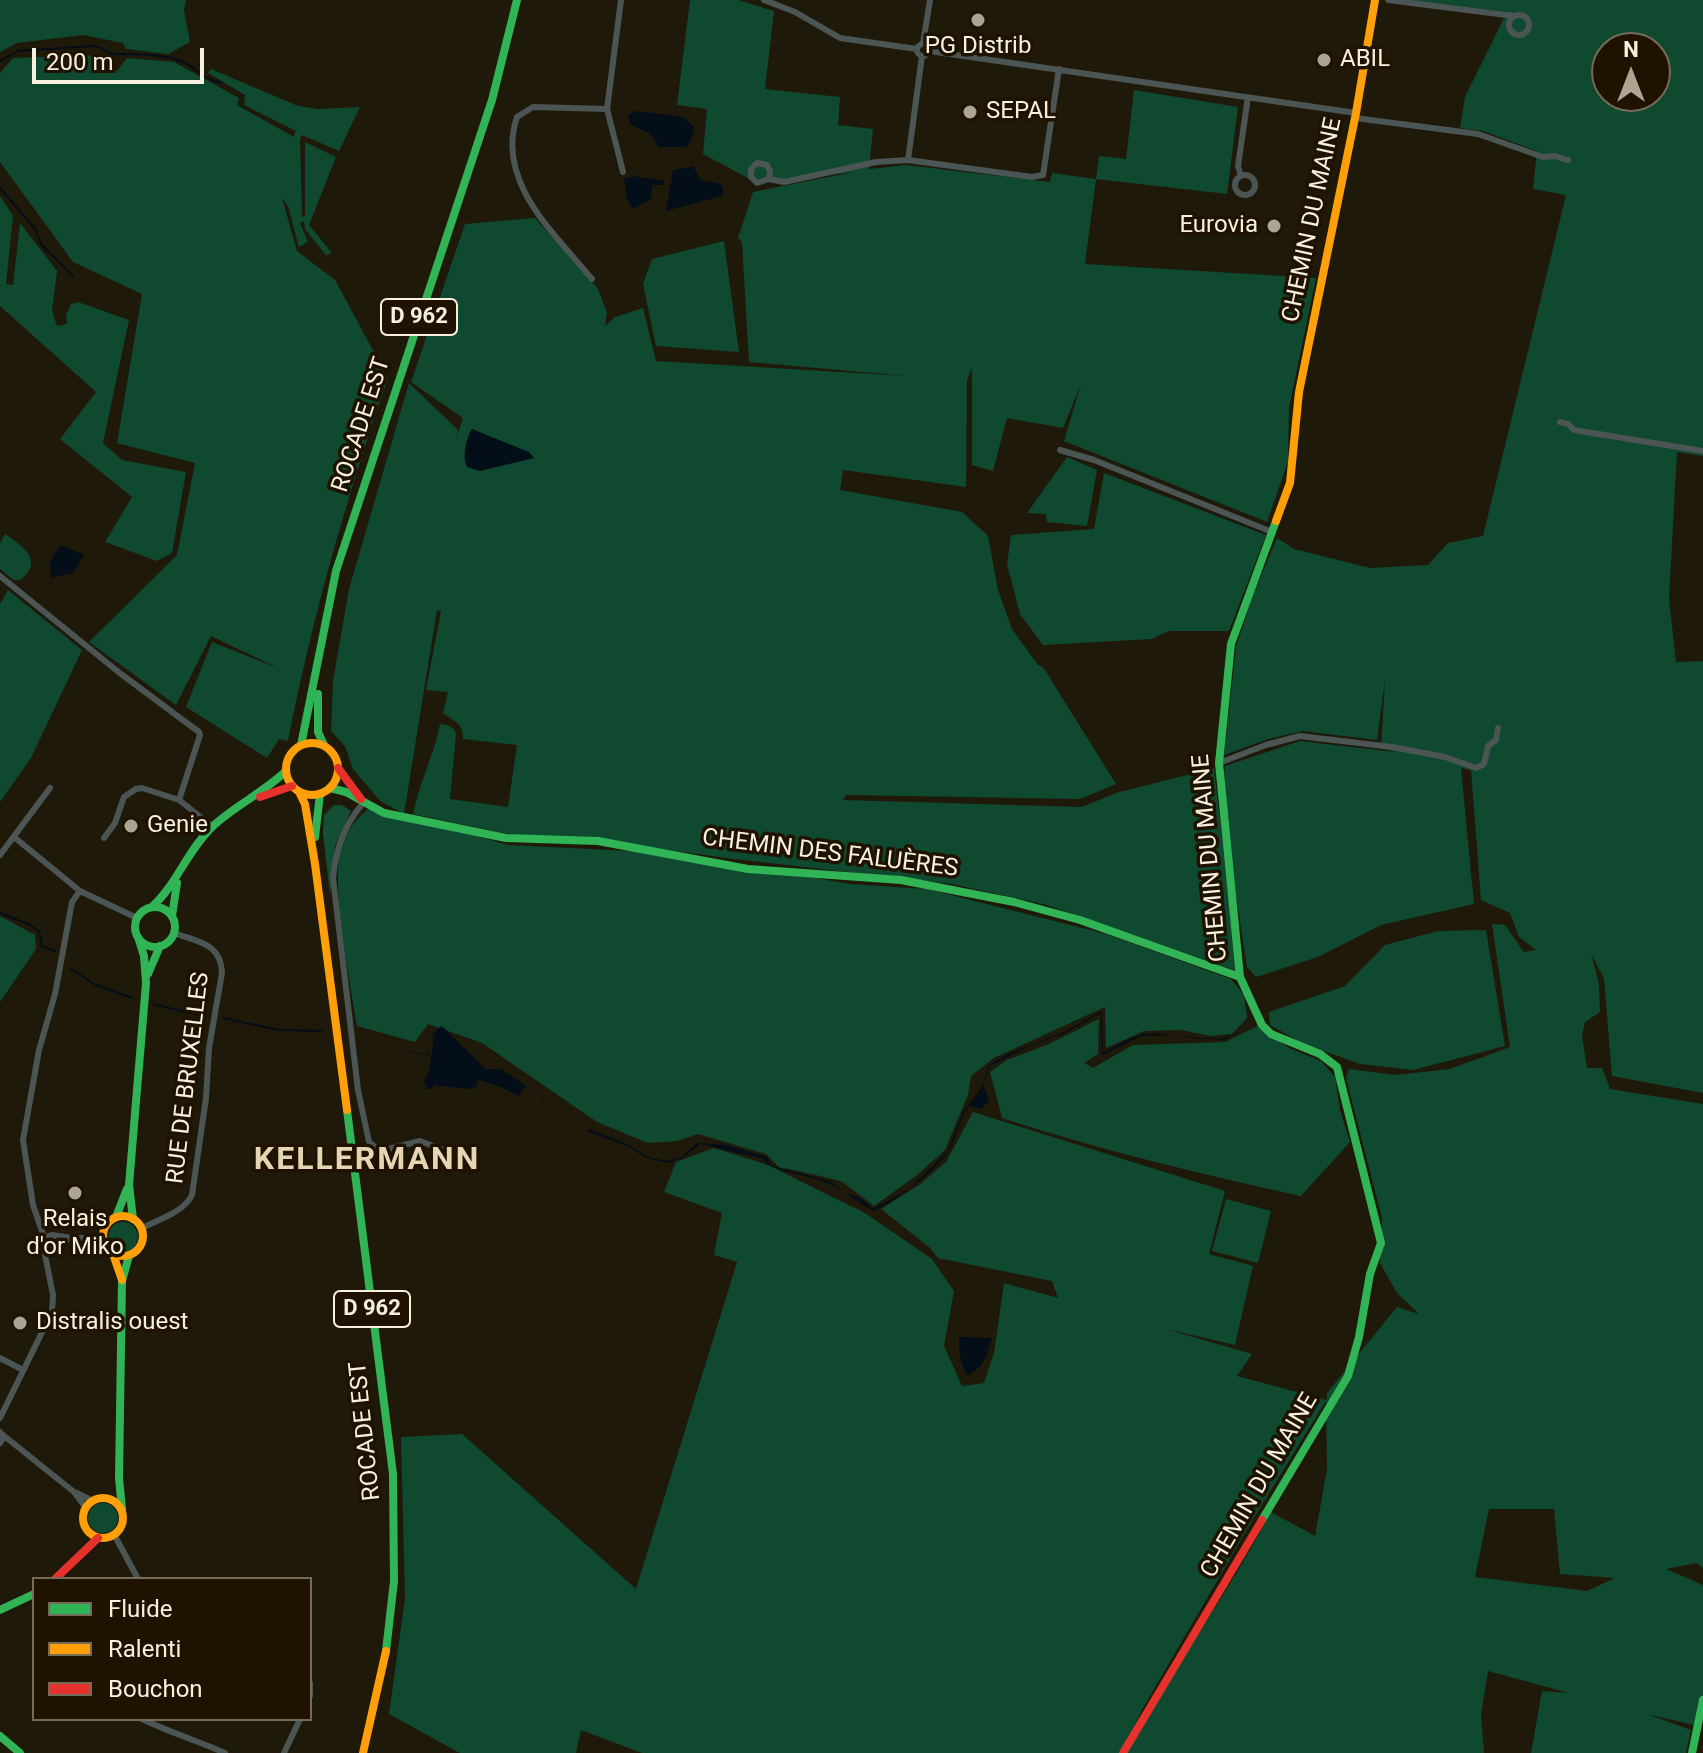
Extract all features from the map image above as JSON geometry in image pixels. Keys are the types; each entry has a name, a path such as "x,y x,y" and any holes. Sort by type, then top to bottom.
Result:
{"street":[{"name":"ROCADE EST","path":"301,745 336,571 492,100 517,0"},
{"path":"621,0 607,109 623,172"},
{"path":"764,0 795,12 840,38 917,49 922,56 908,160"},
{"path":"917,49 923,43 930,0"},
{"name":"CHEMIN DU MAINE","path":"1123,1753 1348,1376 1359,1337 1370,1274 1381,1243 1337,1067 1320,1054 1271,1034 1262,1025 1240,977 1219,763 1231,644 1290,483 1298,402 1375,0"},
{"path":"1388,0 1514,16"},
{"path":"923,43 929,51"},
{"path":"922,56 929,51 1059,69 1478,134 1543,157 1555,156 1568,160"},
{"path":"769,179 784,182 876,162 908,160 1032,177 1043,175 1059,69"},
{"path":"1241,176 1238,166 1248,97"},
{"path":"592,279 537,214 522,188 514,155 513,134 517,117 533,107 607,109"},
{"path":"1560,422 1574,430 1703,451"},
{"path":"1060,450 1094,460 1272,532"},
{"path":"0,576 121,674 199,732 179,800"},
{"name":"ROCADE EST","path":"322,634 317,711 318,732 324,745"},
{"path":"1219,763 1300,736 1392,747 1445,757 1476,768 1484,764 1488,746 1496,740 1498,728"},
{"path":"251,800 295,789 320,794 330,788 338,776 338,768 334,755 324,745 301,745 289,755 286,771 295,789"},
{"path":"338,768 362,800 337,848 333,878 365,1130 374,1148 380,1151 420,1141 460,1156"},
{"path":"146,983 144,956 135,931 137,918 163,899 212,826 286,771"},
{"path":"0,855 50,788"},
{"path":"104,838 115,823 124,797 142,788 179,800 212,826"},
{"name":"CHEMIN DES FALUÈRES","path":"330,788 346,792 384,813 506,838 598,841 775,872 930,884 1070,917 1240,977"},
{"name":"ROCADE EST","path":"295,789 305,804 315,864 390,1441 395,1512 394,1594 390,1639 378,1702 363,1753"},
{"name":"ROCADE EST","path":"315,864 315,829 320,794"},
{"path":"14,837 80,891 137,918"},
{"path":"138,937 147,946 167,944 174,933 172,905 178,878"},
{"path":"46,1262 55,1241 48,1236 33,1205 23,1140 39,1050 55,994 72,902 80,891"},
{"path":"152,907 164,909 172,916"},
{"name":"RUE DE BRUXELLES","path":"142,1228 179,1210 192,1195 206,1098 209,1048 222,973 222,961 212,946 174,933"},
{"path":"57,1577 98,1538 115,1536 123,1526 119,1478 122,1281 129,1256 141,1246 142,1228 133,1219 129,1185 146,983 151,962 160,946"},
{"path":"122,1281 113,1254 103,1238 106,1225 116,1217 129,1185"},
{"path":"116,1217 133,1219"},
{"path":"48,1236 103,1238"},
{"path":"48,1236 43,1245 53,1295 52,1312 1,1416 1,1437 19,1447 90,1504"},
{"path":"43,1245 47,1248 72,1238"},
{"path":"113,1254 129,1256"},
{"path":"0,1358 23,1370"},
{"path":"77,1560 86,1529 83,1518 90,1504 105,1498 119,1478"},
{"path":"105,1498 122,1509"},
{"path":"86,1529 98,1538"},
{"path":"115,1536 137,1577"},
{"path":"0,1610 32,1595"},
{"path":"1692,1753 1703,1700"},
{"path":"146,1721 225,1753"},
{"path":"284,1753 299,1721"},
{"path":"0,1736 20,1753"}],"green space":[{"path":"0,0 186,0 184,10 190,42 168,54 126,49 123,43 83,35 17,43 0,52"},
{"path":"690,0 738,0 774,11 765,89 840,97 838,125 873,129 869,169 906,165 1050,182 1052,173 1096,179 1085,264 1316,278 1289,408 1288,462 1267,522 1064,441 1081,384 1063,428 1007,418 993,471 972,465 972,368 967,380 966,487 843,470 840,490 962,512 988,536 998,590 1012,629 1038,665 1043,667 1116,784 1080,799 846,795 843,800 1082,807 1116,793 1214,768 1237,971 1047,905 952,884 564,836 518,836 413,814 440,724 450,726 456,734 450,799 508,807 517,745 463,739 460,726 443,713 448,692 426,690 441,611 437,610 404,814 380,801 353,769 345,746 331,731 333,681 349,589 409,383 458,430 456,439 463,418 411,382 465,224 535,218 598,289 607,313 605,326 615,317 643,308 656,361 907,376 749,362 742,242 738,238 753,192 853,172 757,183 703,154 707,109 677,105"},
{"path":"1410,0 1703,0 1703,456 1677,452 1669,599 1676,662 1703,661 1703,1093 1612,1076 1604,979 1591,953 1599,984 1600,1012 1585,1022 1582,1036 1587,1068 1602,1068 1610,1089 1703,1104 1703,1568 1696,1563 1666,1569 1703,1585 1703,1704 1698,1726 1647,1714 1691,1730 1686,1753 1531,1753 1542,1691 1569,1693 1488,1671 1481,1715 1484,1753 1124,1753 1271,1512 1315,1536 1327,1469 1326,1401 1143,1708 1122,1753 642,1753 581,1730 576,1753 460,1753 389,1714 405,1598 401,1437 462,1434 636,1589 737,1262 714,1255 722,1213 664,1192 676,1162 714,1148 768,1165 865,1213 932,1259 954,1291 944,1346 962,1386 984,1383 994,1353 1004,1283 1058,1298 1052,1281 938,1258 881,1209 919,1185 946,1162 973,1112 1225,1191 1209,1254 1253,1266 1235,1345 1166,1329 1252,1354 1237,1376 1327,1400 1327,1393 1397,1307 1419,1314 1397,1293 1380,1263 1382,1218 1346,1078 1349,1069 1396,1075 1450,1069 1510,1047 1492,924 1505,925 1524,952 1536,950 1519,937 1510,913 1481,900 1471,770 1461,768 1474,904 1381,925 1318,957 1256,977 1247,967 1222,803 1225,766 1300,741 1395,752 1381,748 1385,680 1377,740 1303,731 1268,739 1224,755 1236,647 1277,538 1294,549 1370,568 1428,565 1448,543 1483,536 1566,195 1533,189 1537,151 1483,131 1460,128 1465,97 1507,12","holes":["1489,1509 1554,1509 1560,1574 1615,1578 1587,1591 1475,1577"]},
{"path":"93,55 106,61 112,72 117,71 127,58 174,62 239,98 237,105 294,137 296,131 244,105 245,95 208,73 211,69 298,106 318,109 360,107 339,151 302,135 300,139 302,217 305,216 305,142 336,157 309,225 332,253 326,255 305,229 304,221 300,223 308,242 299,247 288,206 282,198 297,251 335,280 388,378 332,558 288,741 279,739 267,758 186,707 212,642 280,669 211,636 176,705 89,642 177,555 195,463 117,443 142,294 73,262 0,162 0,73 13,58"},
{"path":"1134,90 1238,107 1227,194 1096,179 1099,156 1126,159"},
{"path":"0,196 13,216 6,284 13,285 20,223 57,271 52,311 57,326 67,324 66,315 71,304 78,302 129,320 103,443 122,460 186,472 172,553 157,561 105,542 132,497 60,439 96,392 0,306"},
{"path":"724,241 739,352 656,346 643,284 652,259"},
{"path":"1067,457 1097,470 1087,526 1047,522 1046,514 1027,513"},
{"path":"1104,473 1266,535 1229,631 1169,631 1152,639 1043,645 1020,614 1007,564 1011,535 1094,529"},
{"path":"5,534 29,554 31,560 31,566 20,580 14,580 0,569 0,543"},
{"path":"8,590 82,650 31,758 0,802 0,604"},
{"path":"334,805 342,805 351,811 335,846 330,894 323,833 324,815"},
{"path":"372,806 508,845 672,853 850,884 927,889 1106,934 1231,979 1244,995 1247,1018 1232,1034 1211,1036 1181,1030 1144,1031 1106,1048 1105,1007 994,1058 971,1076 968,1095 945,1150 916,1176 874,1206 841,1181 785,1168 783,1171 766,1154 698,1134 677,1141 648,1143 597,1122 482,1043 428,1024 415,1042 357,1026 339,907 339,861 350,828"},
{"path":"0,916 35,935 36,949 0,1002"},
{"path":"1486,930 1505,1046 1413,1070 1360,1064 1302,1043 1270,1025 1269,1012 1345,986 1385,945 1438,931"},
{"path":"1099,1019 1098,1054 1084,1063 1093,1068 1133,1045 1225,1042 1257,1026 1289,1048 1321,1061 1335,1077 1340,1110 1350,1142 1301,1196 1150,1161 1002,1118 990,1072 1007,1060 1049,1044"},
{"path":"1226,1199 1271,1211 1258,1263 1212,1251"},
{"path":"123,1222 134,1226 138,1237 134,1248 123,1252 112,1248 108,1237 112,1226"},
{"path":"103,1503 114,1507 118,1518 114,1529 103,1533 92,1529 88,1518 92,1507"}],"shaded area":[{"path":"636,111 683,117 694,127 691,141 686,147 659,147 649,133 631,125 628,115"},
{"path":"693,166 702,180 721,184 724,193 666,211 673,170"},
{"path":"633,176 664,181 664,185 652,185 651,199 635,208 627,199 624,179"},
{"path":"472,429 529,452 534,458 480,471 467,467 465,448"},
{"path":"60,545 84,555 73,573 51,578 50,562"},
{"path":"1102,1011 1103,1053 1144,1034 1172,1035 1142,1036 1102,1055 1101,1013 1063,1034 1025,1048 990,1066 983,1083 989,1065 1010,1053 1062,1033"},
{"path":"442,1026 486,1069 501,1069 542,1096 546,1105 541,1096 526,1086 518,1096 479,1080 476,1087 466,1089 434,1085 432,1089 427,1089 424,1079 429,1072 434,1035 431,1038"},
{"path":"983,1083 989,1101 981,1109 969,1106 951,1147 945,1156 916,1184 904,1193 893,1200 873,1211 844,1192 862,1199 873,1209 909,1189 948,1151 963,1112"},
{"path":"587,1128 629,1145 648,1157 667,1161 682,1157 697,1143 727,1145 767,1157 770,1165 832,1182 842,1191 819,1180 771,1166 765,1163 764,1159 700,1144 683,1158 668,1163 647,1158 627,1146 589,1132"},
{"path":"959,1337 992,1338 982,1363 968,1376 962,1363"}],"waterway":[{"path":"0,61 18,51 92,46 110,54 173,58 221,82"},
{"path":"0,188 35,229 41,244 73,276"},
{"path":"0,913 39,931 42,946 55,951"},
{"path":"71,969 94,984 132,998"},
{"path":"153,1004 206,1017"},
{"path":"223,1018 279,1030 321,1031"}],"traffic: fast":[{"path":"301,745 336,571 492,100 517,0"},
{"path":"1262,1520 1348,1376 1359,1337 1370,1274 1381,1243 1337,1067 1320,1054 1271,1034 1262,1025 1240,977 1219,763 1231,644 1276,521"},
{"path":"318,694 318,732 324,745"},
{"path":"152,907 203,836 286,771"},
{"path":"330,788 346,792 384,813 506,838 598,841 748,869 901,880 1014,902 1080,920 1240,977"},
{"path":"315,837 320,794"},
{"path":"172,916 177,883"},
{"path":"155,907 169,913 175,927 169,941 155,947 141,941 135,927 141,913 155,907"},
{"path":"133,1219 129,1185 146,983 144,956 138,937"},
{"path":"148,974 160,946"},
{"path":"347,1110 393,1474 394,1581 386,1651"},
{"path":"116,1217 127,1189"},
{"path":"122,1509 119,1478 122,1281 129,1256"},
{"path":"0,1610 32,1595"},
{"path":"1692,1753 1703,1700"},
{"path":"0,1736 20,1753"}],"traffic: slow":[{"path":"1276,521 1290,483 1299,392 1356,113 1375,0"},
{"path":"312,743 331,750 338,769 331,788 312,795 293,788 286,769 293,750 312,743"},
{"path":"299,792 305,804 315,864 347,1110"},
{"path":"123,1216 137,1222 143,1236 137,1250 123,1256 109,1250 103,1236 109,1222 123,1216"},
{"path":"113,1254 122,1280"},
{"path":"103,1498 117,1504 123,1518 117,1532 103,1538 89,1532 83,1518 89,1504 103,1498"},
{"path":"363,1753 386,1651"}],"traffic: jam":[{"path":"338,768 361,799"},
{"path":"260,797 292,786"},
{"path":"1123,1753 1262,1520"},
{"path":"57,1577 98,1538"}],"place":[{"name":"PG Distrib","path":"978,20"},
{"name":"ABIL","path":"1324,60"},
{"name":"SEPAL","path":"970,112"},
{"name":"Eurovia","path":"1274,226"},
{"name":"Genie","path":"131,826"},
{"name":"Relais d'or Miko","path":"75,1193"},
{"name":"Distralis ouest","path":"20,1323"}],"district":[{"name":"KELLERMANN","path":"367,1161"}]}
